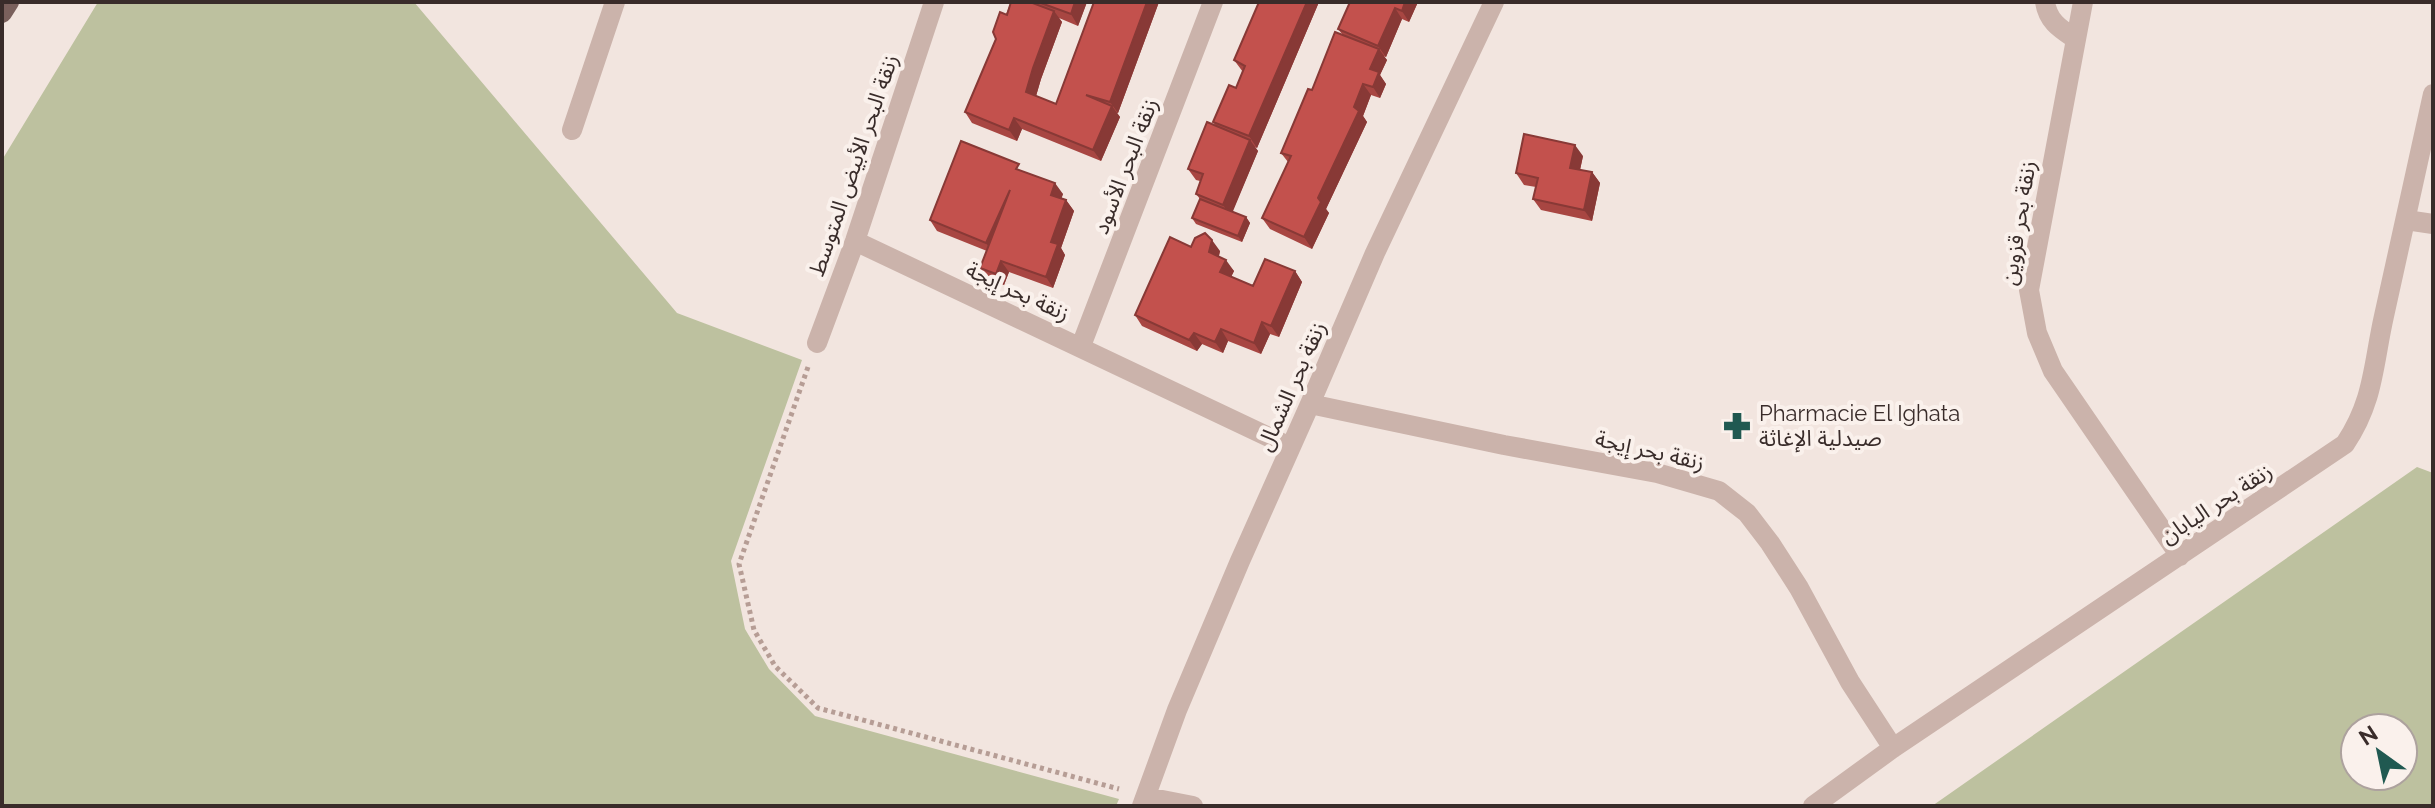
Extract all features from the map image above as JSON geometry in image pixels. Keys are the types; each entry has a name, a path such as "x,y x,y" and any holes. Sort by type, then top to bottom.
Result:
{"main road":[{"path":"2,13 9,2"}],"street":[{"path":"572,130 615,2"},
{"name":"زنقة البحر الأبيض المتوسط","path":"817,343 855,241 934,2"},
{"name":"زنقة البحر الأسود","path":"1081,346 1213,2"},
{"name":"زنقة بحر الشمال","path":"1144,801 1177,710 1290,447 1375,253 1494,2"},
{"path":"2045,2 2047,13 2057,27 2074,38"},
{"name":"زنقة بحر قزوين","path":"2083,2 2029,290 2037,333 2053,371 2180,556"},
{"name":"زنقة بحر اليابان","path":"1813,806 1893,748 2345,444 2360,422 2371,388 2433,94"},
{"path":"2406,220 2433,224"},
{"name":"زنقة بحر إيجة","path":"855,241 1290,447"},
{"name":"زنقة بحر إيجة","path":"1310,404 1657,473 1719,491 1747,513 1770,543 1799,588 1850,682 1893,748"},
{"path":"1144,801 1193,806"}],"path":[{"path":"817,343 739,564 754,630 775,666 818,708 1144,801"}],"green space":[{"path":"98,2 414,2 677,313 802,360 731,561 745,629 769,669 815,716 1119,799 1116,806 2,806 2,160"},
{"path":"2417,467 2433,473 2433,806 1932,806"}],"building":[{"path":"1011,2 1030,2 1054,11 1026,92 1056,104 1094,2 1147,2 1110,102 1086,95 1112,106 1093,150 1014,118 1009,130 965,112 996,39 993,32 1000,12 1007,15"},
{"path":"1038,2 1075,2 1071,14"},
{"path":"1259,2 1307,2 1249,136 1213,122 1229,85 1236,88 1245,66 1234,60"},
{"path":"1350,2 1405,2 1402,11 1395,8 1378,46 1338,29"},
{"path":"1335,32 1379,49 1370,69 1379,72 1373,87 1363,84 1354,107 1359,111 1318,198 1321,202 1304,237 1262,218 1291,156 1281,153 1308,89 1312,90"},
{"path":"1207,122 1250,140 1223,205 1196,194 1203,174 1188,169"},
{"path":"1524,134 1575,145 1570,168 1592,172 1584,210 1533,199 1538,178 1516,173"},
{"path":"961,141 1019,164 1016,169 1055,183 1051,195 1066,200 1051,242 1058,244 1046,277 1001,261 996,274 980,268 1010,190 986,243 930,220"},
{"path":"1200,199 1246,217 1238,236 1192,218"},
{"path":"1205,233 1212,240 1209,252 1226,260 1220,272 1253,286 1265,259 1295,271 1271,326 1262,322 1254,343 1221,329 1215,342 1194,333 1189,340 1135,315 1170,237 1191,247 1195,238"}],"place":[{"name":"Pharmacie El Ighata صيدلية الإغاثة","path":"1737,426"}]}
